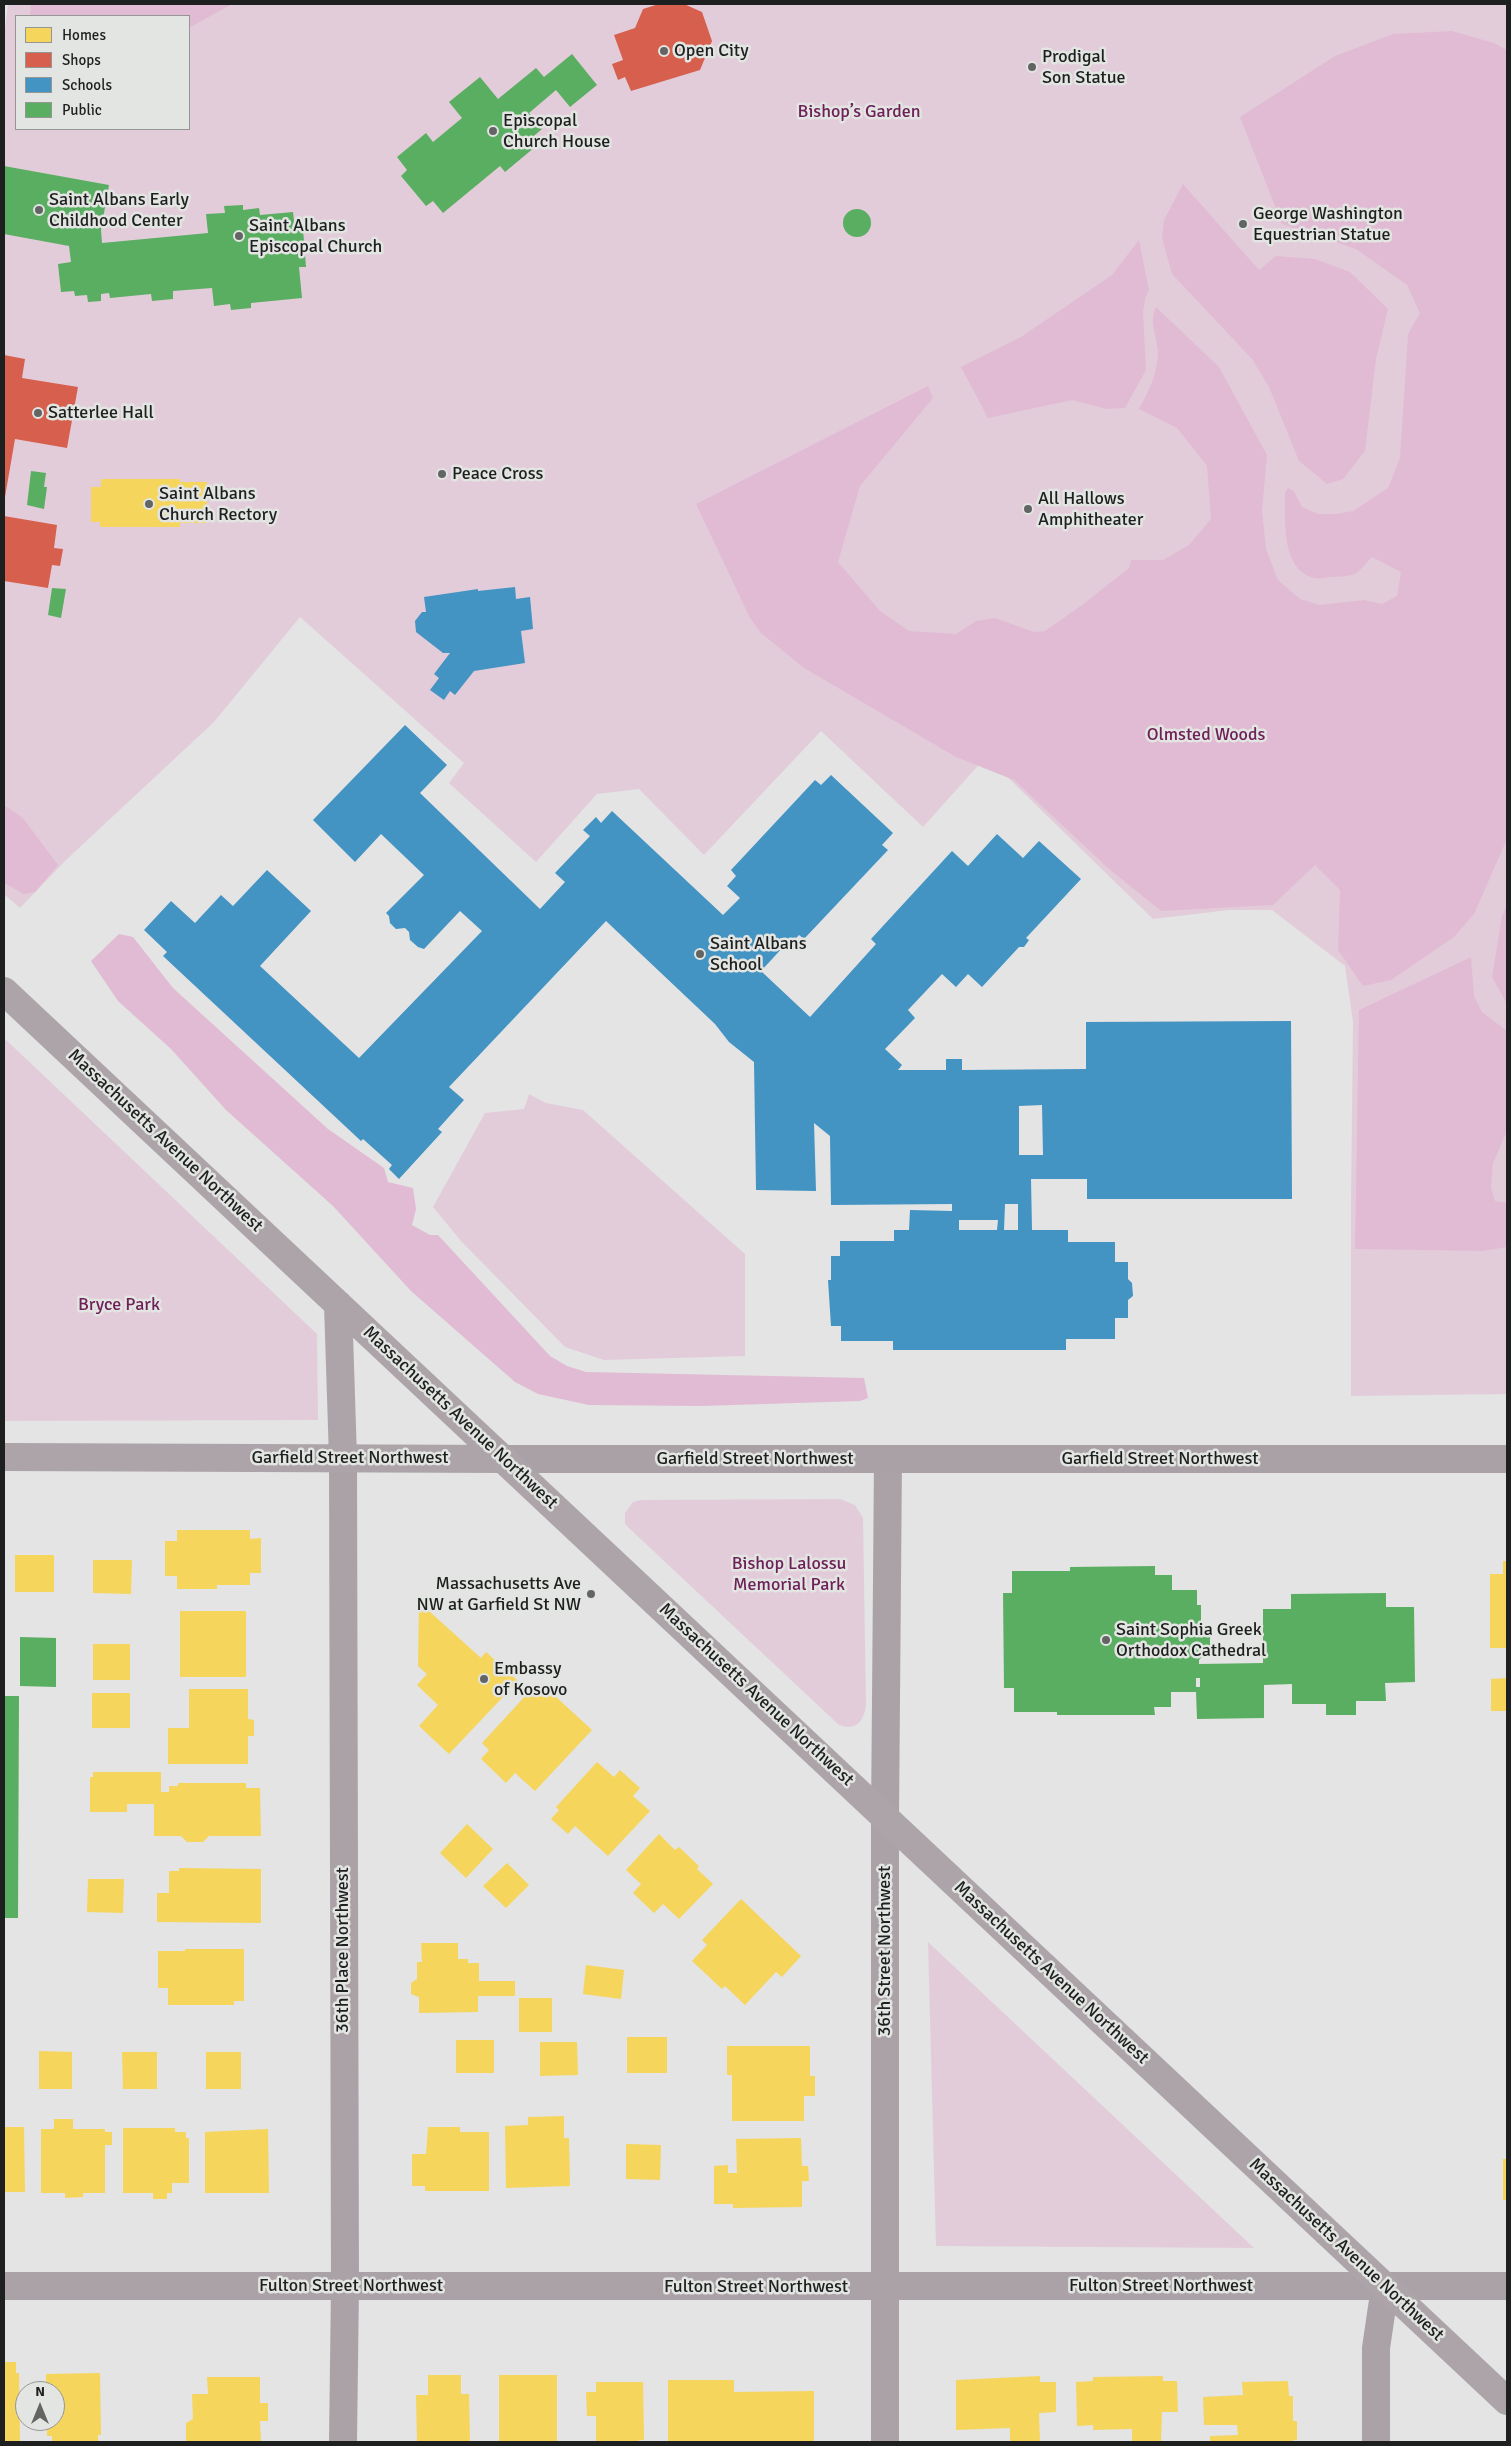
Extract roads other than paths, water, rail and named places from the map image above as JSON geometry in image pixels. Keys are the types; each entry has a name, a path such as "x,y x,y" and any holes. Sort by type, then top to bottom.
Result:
{"main road":[{"name":"Massachusetts Avenue Northwest","path":"4,990 1507,2400"},
{"path":"338,1304 342,1458"},
{"name":"Garfield Street Northwest","path":"4,1457 1507,1459"}],"street":[{"name":"36th Place Northwest","path":"342,1458 345,2286 343,2442"},
{"name":"36th Street Northwest","path":"886,2442 888,1459"},
{"name":"Fulton Street Northwest","path":"4,2286 1507,2286"},
{"path":"1376,2442 1376,2348 1385,2287"}],"place":[{"name":"Open City","path":"664,51"},
{"name":"Prodigal Son Statue","path":"1032,67"},
{"name":"Episcopal Church House","path":"493,131"},
{"name":"Saint Albans Early Childhood Center","path":"39,210"},
{"name":"George Washington Equestrian Statue","path":"1243,224"},
{"name":"Saint Albans Episcopal Church","path":"239,236"},
{"name":"Satterlee Hall","path":"38,413"},
{"name":"Peace Cross","path":"442,474"},
{"name":"Saint Albans Church Rectory","path":"149,504"},
{"name":"All Hallows Amphitheater","path":"1028,509"},
{"name":"Saint Albans School","path":"700,954"},
{"name":"Massachusetts Ave NW at Garfield St NW","path":"591,1594"},
{"name":"Saint Sophia Greek Orthodox Cathedral","path":"1106,1640"},
{"name":"Embassy of Kosovo","path":"484,1679"}],"park label":[{"name":"Bishop’s Garden","path":"859,112"},
{"name":"Olmsted Woods","path":"1206,735"},
{"name":"Bryce Park","path":"119,1305"},
{"name":"Bishop Lalossu Memorial Park","path":"789,1574"}]}
